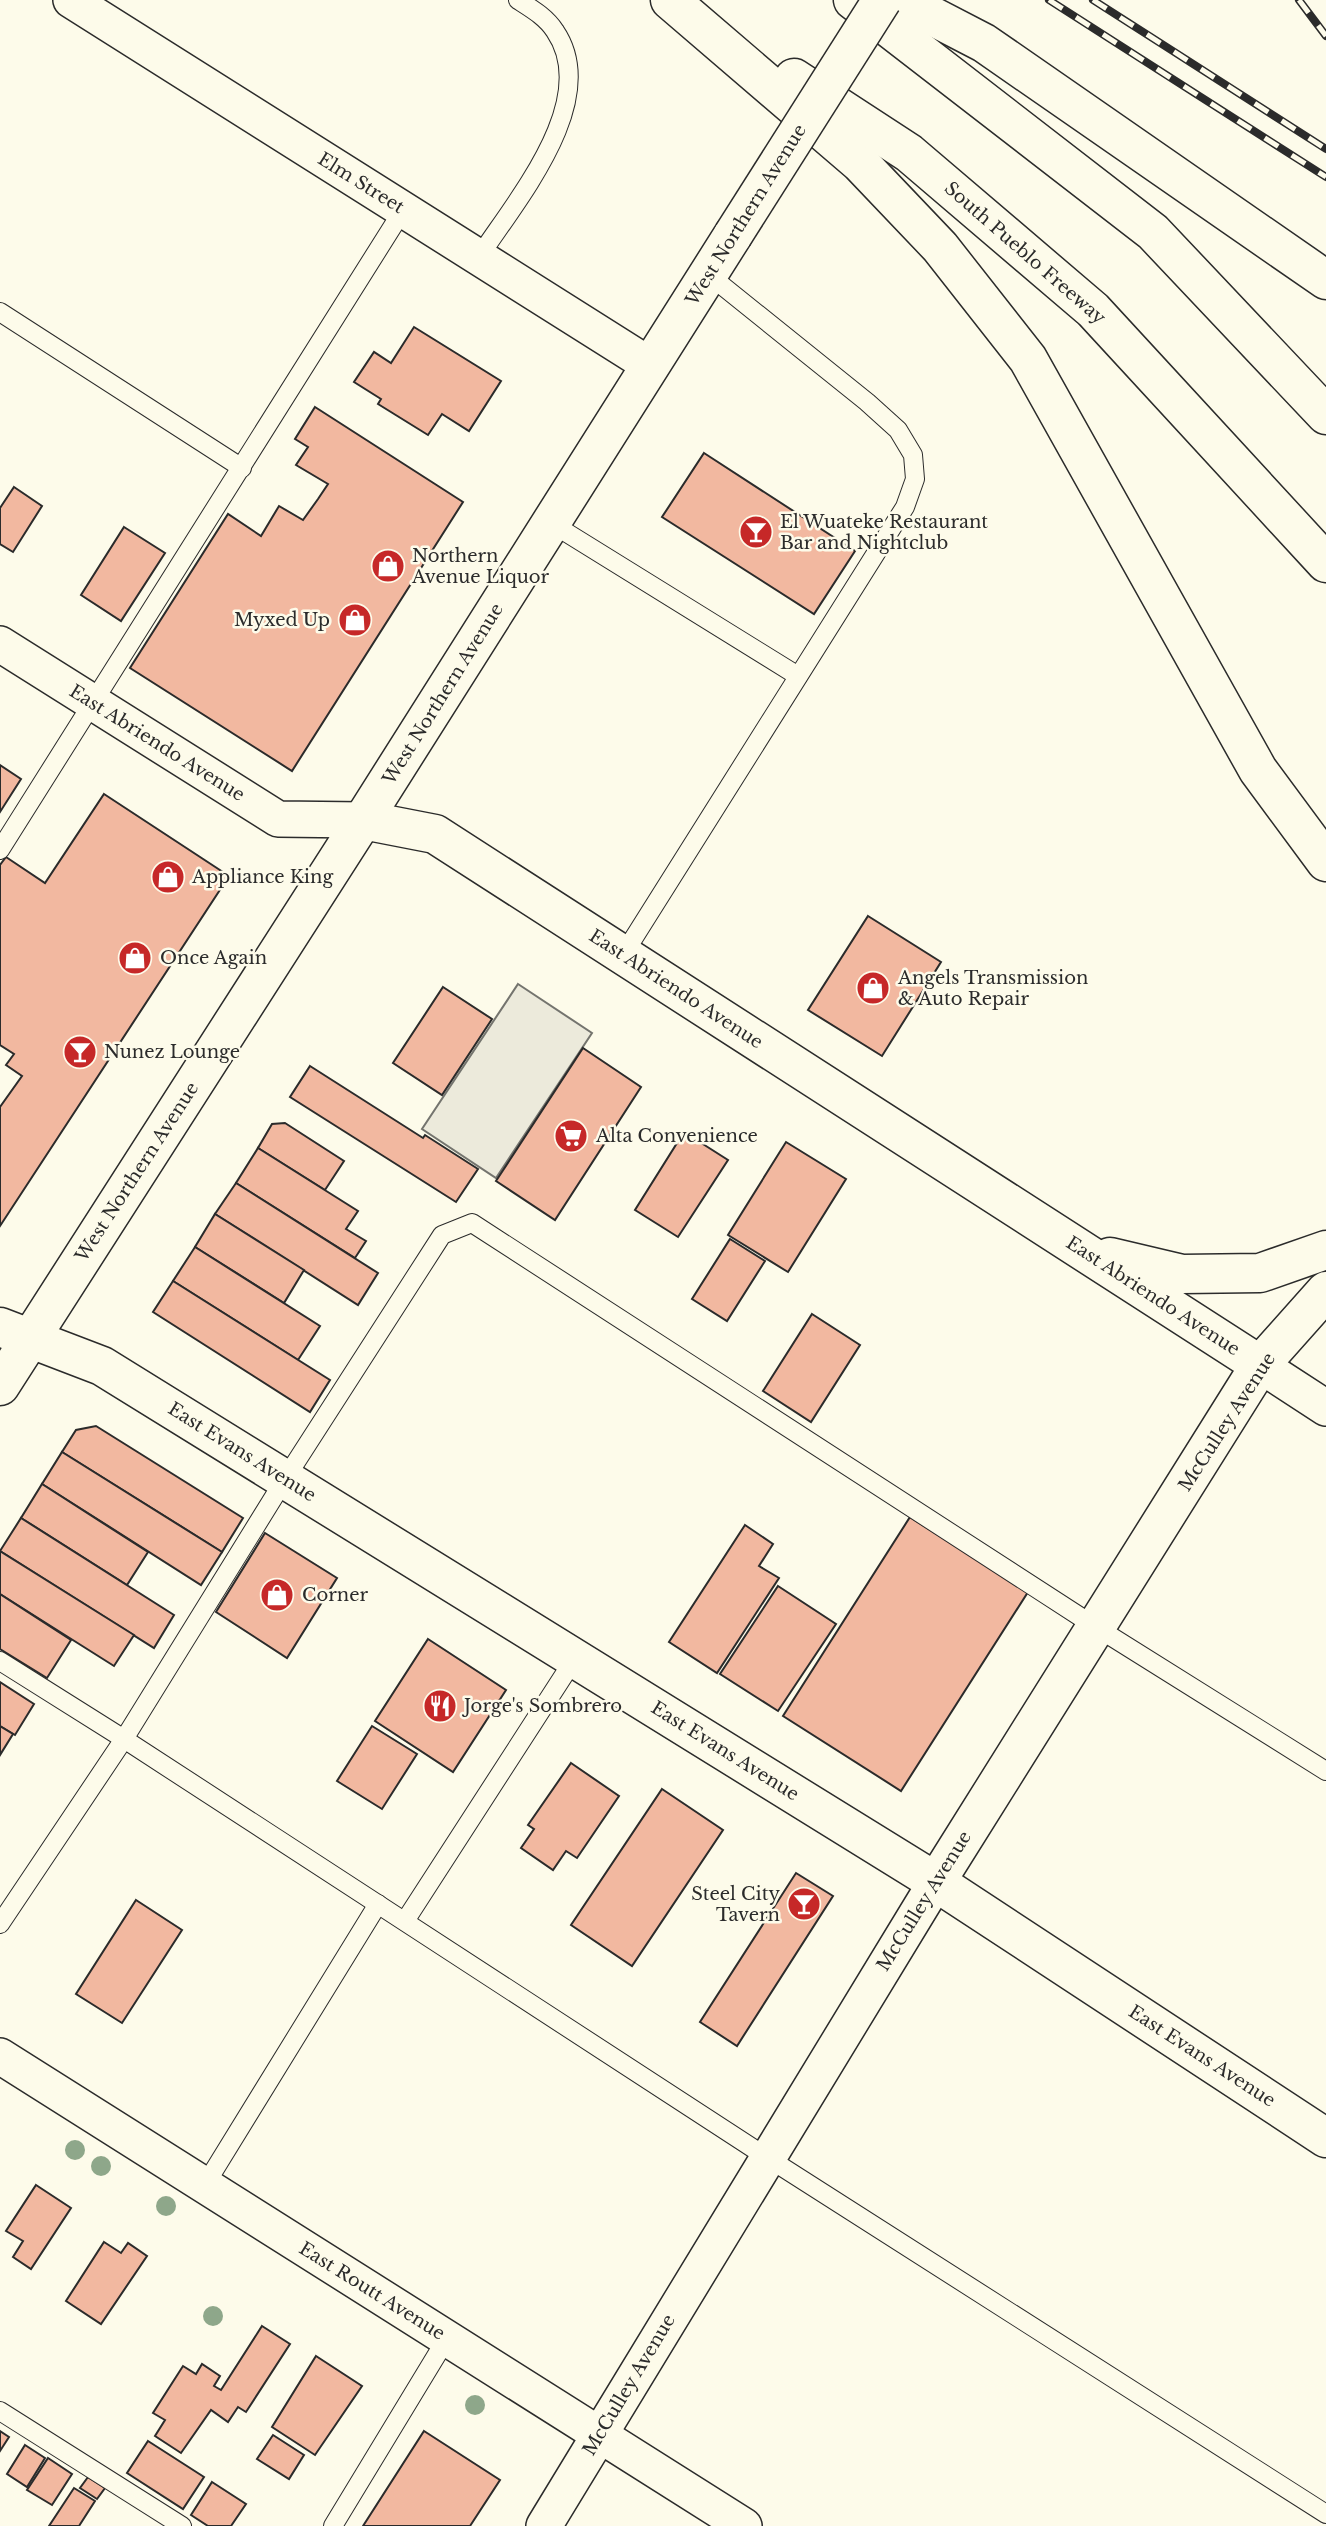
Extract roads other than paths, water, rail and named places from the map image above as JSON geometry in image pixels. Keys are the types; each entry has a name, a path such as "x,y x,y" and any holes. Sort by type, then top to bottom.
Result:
{"main road":[{"name":"South Pueblo Freeway","path":"673,0 908,153 1093,310 1326,562"},
{"path":"673,0 860,163 940,247 1028,359 1258,770 1326,862"},
{"path":"853,0 1153,232 1326,415"},
{"name":"West Northern Avenue","path":"0,1386 15,1332 363,820 882,0"},
{"path":"901,0 984,43 1326,280"},
{"name":"East Abriendo Avenue","path":"363,820 435,834 1260,1365"},
{"path":"1082,1250 1182,1274 1260,1273 1326,1250"},
{"name":"McCulley Avenue","path":"936,1882 1260,1365 1326,1292"},
{"name":"East Evans Avenue","path":"15,1332 103,1366 936,1882 1326,2138"}],"street":[{"name":"Elm Street","path":"71,0 651,366"},
{"name":"East Abriendo Avenue","path":"0,644 278,819 363,820"},
{"name":"East Abriendo Avenue","path":"1260,1365 1326,1408"},
{"name":"McCulley Avenue","path":"544,2526 936,1882"},
{"name":"East Routt Avenue","path":"0,2056 744,2526"}],"lane":[{"path":"479,257 546,151 563,118 569,93 570,68 555,30 541,15 518,0"},
{"path":"0,850 403,210"},
{"path":"623,955 905,507 915,479 913,455 898,430 709,275"},
{"path":"0,312 242,468"},
{"path":"551,523 797,676"},
{"path":"0,1924 124,1738 285,1479 442,1235 472,1223 1096,1627 1326,1771"},
{"path":"405,1921 576,1658"},
{"path":"0,1661 124,1738 768,2158 1326,2514"},
{"path":"205,2185 378,1904"},
{"path":"333,2526 447,2338"},
{"path":"0,2411 182,2526"}],"railway":[{"path":"1049,0 1326,177"},
{"path":"1093,0 1326,149"},
{"path":"1299,0 1326,36"}],"place":[{"name":"El Wuateke Restaurant Bar and Nightclub","path":"756,532"},
{"name":"Northern Avenue Liquor","path":"388,566"},
{"name":"Myxed Up","path":"355,620"},
{"name":"Appliance King","path":"168,877"},
{"name":"Once Again","path":"135,958"},
{"name":"Angels Transmission & Auto Repair","path":"873,988"},
{"name":"Nunez Lounge","path":"80,1052"},
{"name":"Alta Convenience","path":"571,1136"},
{"name":"Corner","path":"277,1595"},
{"name":"Jorge's Sombrero","path":"440,1706"},
{"name":"Steel City Tavern","path":"804,1904"}]}
